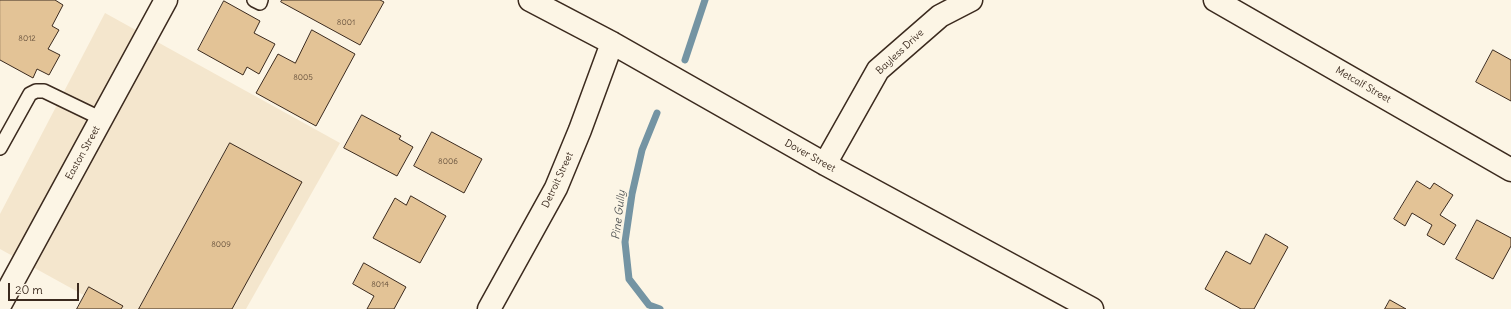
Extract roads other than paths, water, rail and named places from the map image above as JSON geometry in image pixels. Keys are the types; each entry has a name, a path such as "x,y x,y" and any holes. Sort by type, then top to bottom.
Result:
{"street":[{"name":"Easton Street","path":"0,305 166,0"},
{"name":"Dover Street","path":"530,0 1092,309"},
{"name":"Bayless Drive","path":"826,164 878,70 940,16 971,0"},
{"name":"Metcalf Street","path":"1215,0 1511,170"},
{"name":"Detroit Street","path":"490,309 556,188 580,130 612,44"}],"lane":[{"path":"254,0 260,3 261,0"},
{"path":"0,148 30,94 36,91 44,91 102,119"}],"waterway":[{"name":"Pine Gully","path":"685,60 705,0"},
{"name":"Pine Gully","path":"657,113 642,150 632,194 625,242 629,279 649,305 660,309"}]}
